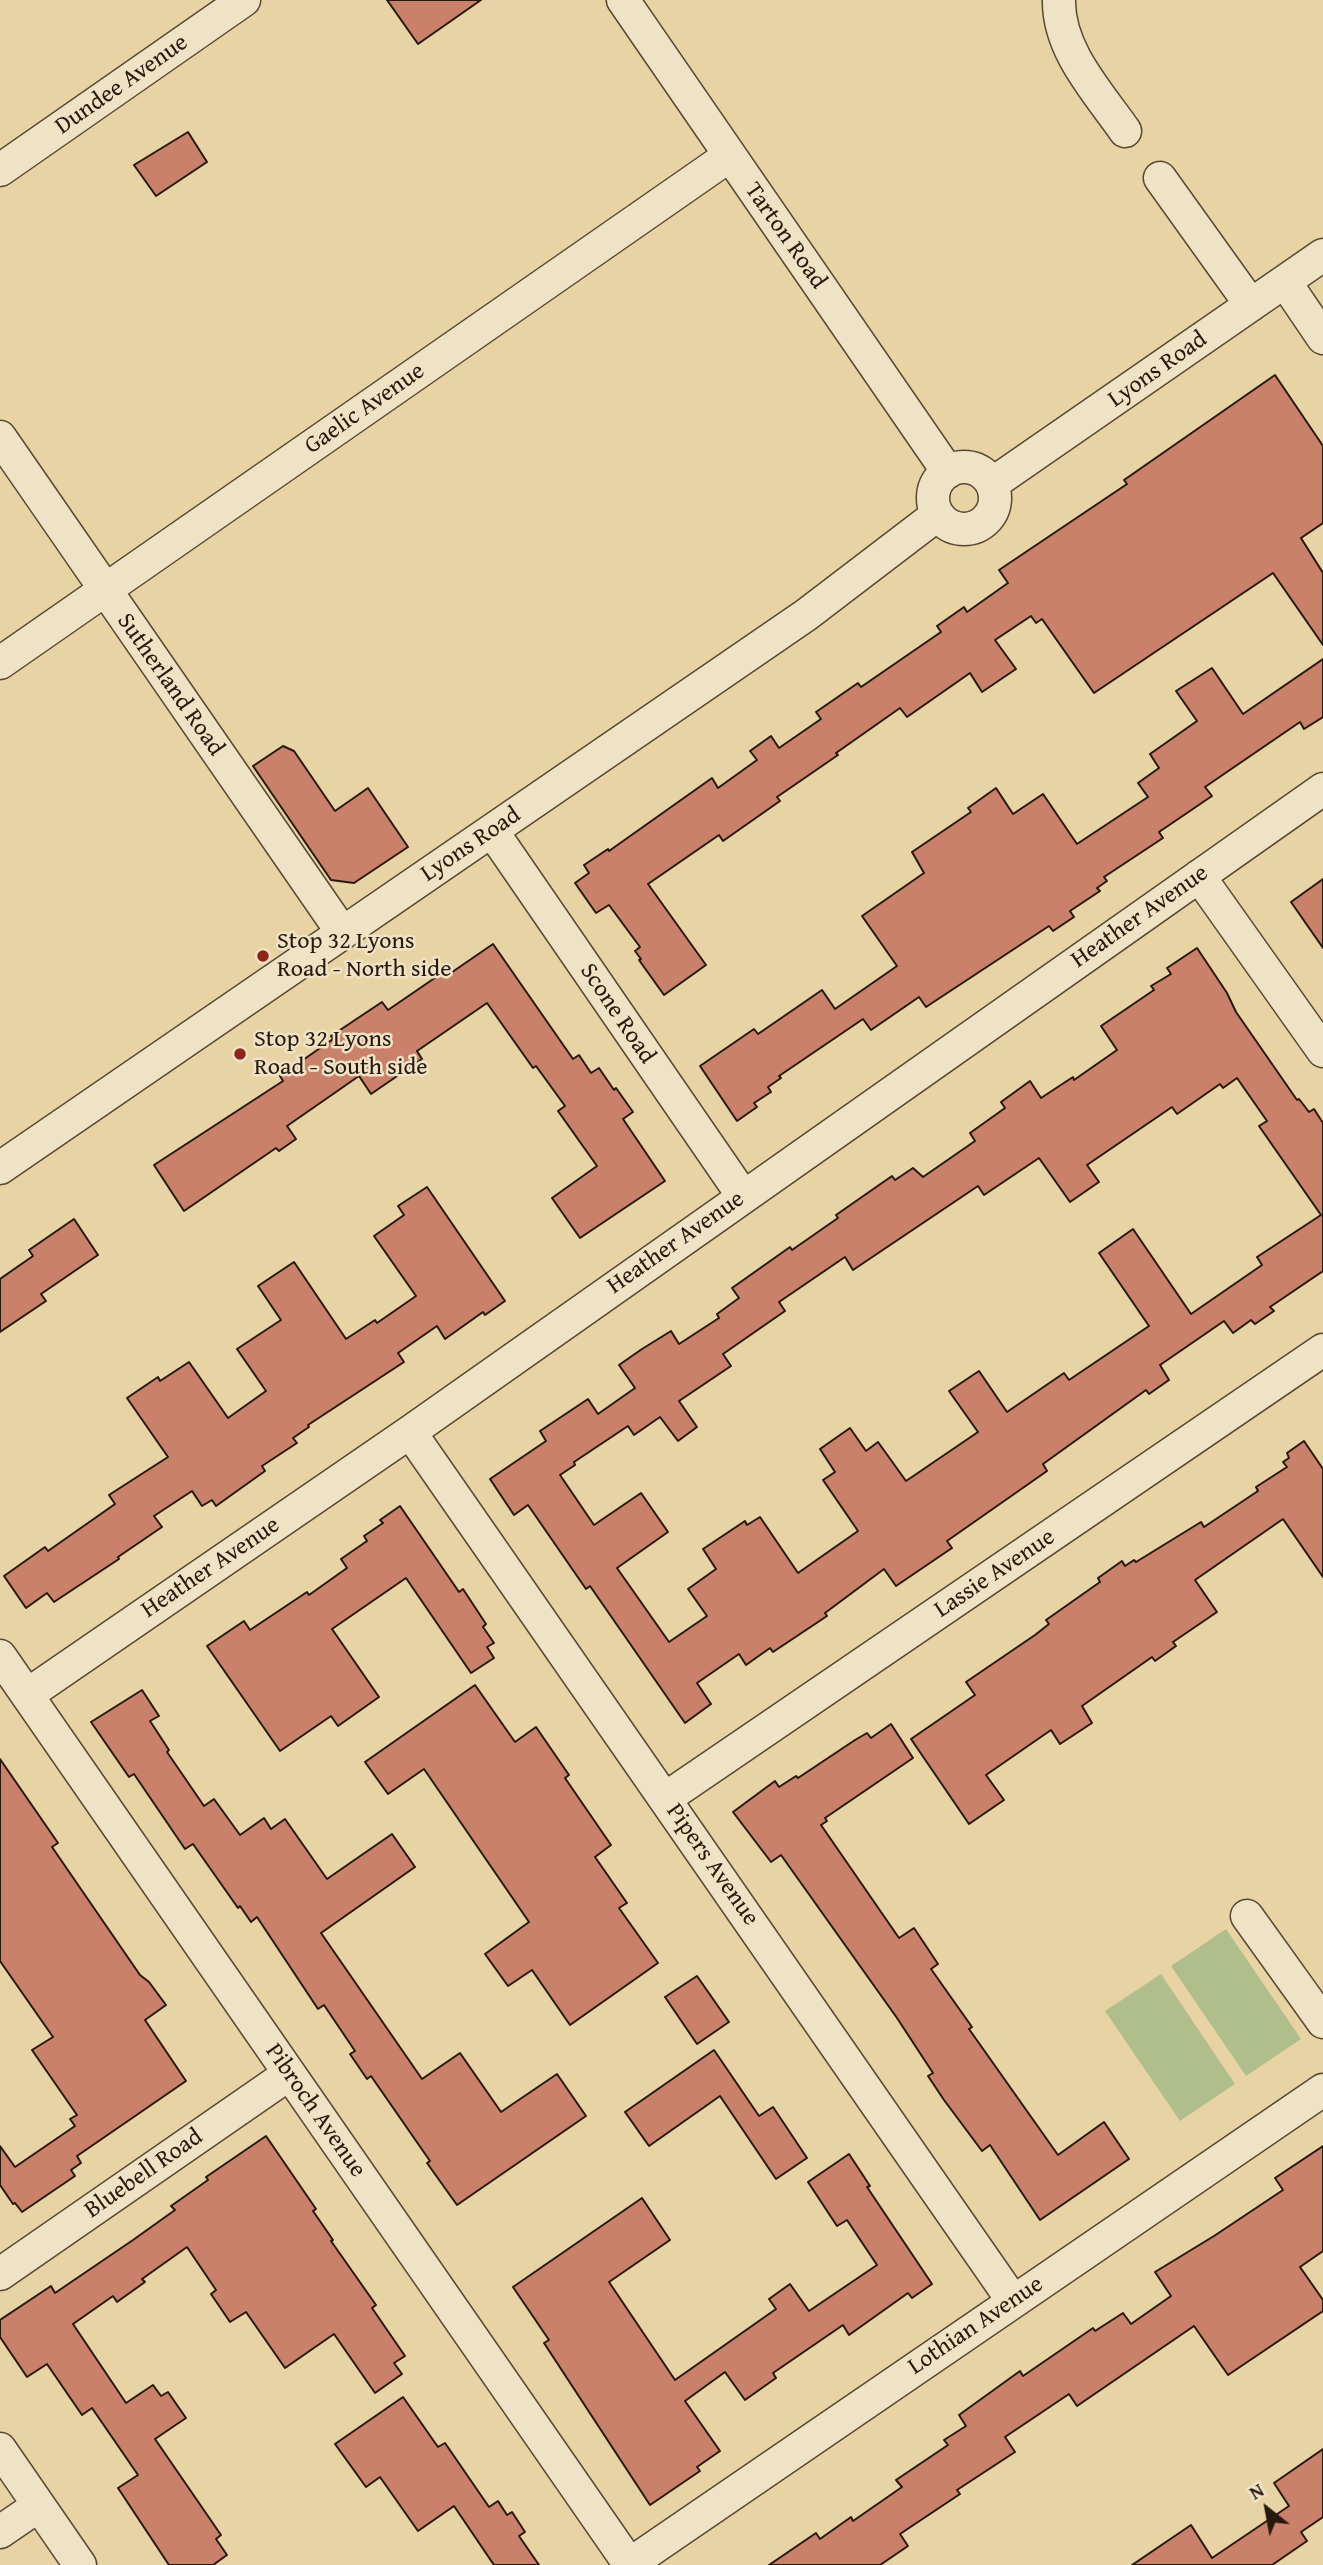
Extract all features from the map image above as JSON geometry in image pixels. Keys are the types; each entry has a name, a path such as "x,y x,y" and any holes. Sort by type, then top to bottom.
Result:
{"street":[{"name":"Dundee Avenue","path":"0,170 244,0"},
{"name":"Tarton Road","path":"623,0 948,472"},
{"path":"1059,0 1062,30 1071,51 1125,131"},
{"name":"Gaelic Avenue","path":"0,663 729,156"},
{"path":"1160,178 1251,305"},
{"name":"Lyons Road","path":"992,484 1323,255"},
{"path":"1285,282 1323,338"},
{"name":"Sutherland Road","path":"0,437 342,932"},
{"path":"967,467 985,475 992,484 995,505 990,515 974,528 953,528 937,514 933,504 935,486 948,472 967,467"},
{"name":"Lyons Road","path":"0,1168 806,615 937,514"},
{"name":"Heather Avenue","path":"27,1695 410,1432 1323,789"},
{"name":"Scone Road","path":"492,831 743,1196"},
{"path":"1199,876 1323,1051"},
{"name":"Lassie Avenue","path":"666,1798 1323,1350"},
{"name":"Pipers Avenue","path":"410,1432 1013,2301"},
{"name":"Pibroch Avenue","path":"0,1656 630,2565"},
{"path":"1247,1916 1323,2022"},
{"name":"Bluebell Road","path":"0,2274 289,2074"},
{"name":"Lothian Avenue","path":"630,2565 1323,2090"},
{"path":"0,2449 80,2565"},
{"path":"0,2532 38,2506"}],"green space":[{"path":"1226,1929 1301,2039 1246,2076 1171,1966"},
{"path":"1161,1974 1235,2084 1180,2121 1105,2011"}],"building":[{"path":"387,0 481,0 418,44"},
{"path":"188,132 207,162 156,196 134,165"},
{"path":"1275,375 1323,446 1323,523 1301,538 1323,573 1323,645 1273,573 1094,693 1042,619 1036,623 1031,616 995,640 1016,669 982,692 970,673 907,717 900,708 777,797 780,801 723,841 719,835 648,884 706,965 664,995 639,960 641,959 635,951 640,947 609,905 596,913 575,883 589,873 584,865 608,849 609,851 712,778 718,788 757,760 750,751 771,736 779,748 821,719 816,712 858,683 861,687 941,632 937,626 964,607 967,612 1008,583 999,570 1127,484 1124,480"},
{"path":"1323,659 1323,717 1304,729 1300,722 1205,787 1212,796 1159,832 1163,838 1104,877 1107,881 1097,888 1100,891 1070,911 1074,917 1053,931 1049,926 926,1007 919,997 871,1030 863,1019 779,1076 781,1078 768,1087 771,1092 754,1103 757,1107 737,1121 700,1066 754,1029 758,1034 822,990 835,1009 897,966 862,916 924,873 912,852 971,812 968,808 996,788 1013,814 1043,794 1077,844 1148,797 1138,783 1159,768 1150,754 1197,721 1176,691 1212,668 1243,714"},
{"path":"283,746 294,751 335,811 368,788 408,847 354,883 331,880 253,766"},
{"path":"1323,879 1323,948 1291,902"},
{"path":"493,944 573,1059 579,1055 591,1073 599,1068 614,1090 616,1088 633,1112 623,1119 665,1181 580,1238 552,1198 597,1166 558,1111 565,1106 536,1066 533,1068 487,1003 417,1051 422,1059 371,1094 359,1076 287,1126 296,1139 279,1151 276,1148 184,1211 154,1165 283,1081 280,1076 333,1039 331,1036 382,1002 388,1010 442,973 445,977"},
{"path":"1197,948 1227,993 1236,1012 1297,1100 1299,1099 1309,1112 1314,1109 1323,1123 1323,1271 1270,1307 1274,1311 1255,1324 1251,1320 1233,1333 1224,1321 1160,1365 1169,1380 1149,1394 1146,1390 1043,1464 1047,1471 947,1541 952,1548 896,1586 884,1569 825,1613 827,1616 773,1652 770,1648 746,1665 739,1654 697,1683 711,1704 685,1723 590,1586 586,1589 528,1505 514,1515 490,1479 546,1441 540,1431 588,1399 598,1414 635,1388 619,1365 671,1331 679,1344 719,1318 717,1314 739,1298 732,1288 790,1247 792,1250 838,1218 836,1215 892,1176 895,1180 913,1168 923,1177 975,1141 970,1133 1005,1108 1001,1102 1030,1081 1041,1098 1073,1077 1074,1080 1117,1050 1101,1026 1154,990 1151,986 1171,974 1167,968","holes":["1237,1078 1267,1121 1259,1126 1321,1215 1257,1257 1262,1265 1191,1314 1133,1229 1099,1253 1149,1326 1069,1380 1064,1373 1007,1412 979,1371 949,1391 978,1432 906,1481 878,1442 866,1451 850,1428 820,1449 835,1472 823,1480 858,1531 798,1573 760,1517 747,1525 745,1521 703,1549 716,1569 688,1589 707,1616 669,1642 617,1568 668,1532 641,1493 594,1525 560,1475 575,1465 574,1462 628,1426 634,1435 660,1417 678,1441 697,1427 679,1401 731,1366 723,1354 785,1311 779,1302 845,1257 853,1270 978,1186 984,1195 1039,1158 1070,1202 1099,1182 1087,1165 1172,1107 1177,1114 1220,1084 1223,1088"]},
{"path":"427,1187 505,1301 485,1315 483,1312 445,1339 437,1326 398,1353 404,1362 308,1425 309,1427 293,1438 297,1443 262,1466 265,1471 216,1506 212,1500 202,1506 192,1491 154,1516 162,1527 118,1557 119,1559 54,1602 47,1593 26,1608 4,1576 45,1547 48,1551 115,1504 109,1495 168,1457 127,1398 158,1377 160,1381 189,1362 228,1418 266,1391 237,1349 281,1320 258,1286 294,1262 346,1339 375,1320 377,1323 416,1296 374,1236 404,1215 398,1206"},
{"path":"74,1219 98,1255 41,1294 46,1301 0,1332 0,1279 33,1256 29,1250"},
{"path":"1304,1441 1323,1469 1323,1577 1283,1519 1195,1580 1217,1612 1173,1642 1176,1646 1155,1661 1152,1657 1082,1706 1092,1723 1060,1744 1051,1730 986,1775 1004,1800 969,1824 911,1739 975,1695 966,1682 1049,1624 1046,1620 1100,1582 1098,1578 1122,1561 1125,1566 1134,1560 1136,1562 1201,1522 1204,1527 1258,1491 1256,1487 1287,1467 1283,1462 1289,1458 1287,1453"},
{"path":"400,1506 459,1592 463,1589 486,1624 483,1627 494,1643 487,1647 494,1658 471,1673 406,1578 332,1629 379,1697 338,1726 331,1716 280,1751 207,1646 244,1621 250,1630 307,1592 309,1595 347,1568 341,1559 367,1541 364,1536 383,1523 380,1520"},
{"path":"475,1685 515,1742 536,1727 569,1775 565,1778 611,1845 595,1857 627,1903 619,1908 658,1963 570,2025 532,1970 508,1986 485,1954 529,1922 424,1769 388,1794 365,1762"},
{"path":"142,1690 159,1716 150,1721 169,1750 167,1752 204,1806 214,1799 240,1835 264,1818 271,1829 285,1819 327,1879 392,1834 415,1867 321,1933 422,2079 460,2053 501,2112 557,2074 586,2116 457,2205 371,2076 367,2079 350,2054 355,2051 324,2005 318,2009 257,1917 251,1922 240,1906 238,1908 193,1844 185,1849 134,1774 129,1777 91,1722"},
{"path":"891,1724 913,1758 825,1818 827,1821 821,1825 899,1938 914,1928 938,1964 931,1969 972,2027 969,2029 1058,2155 1104,2122 1129,2159 1040,2220 990,2145 982,2151 944,2100 928,2076 933,2073 897,2018 781,1855 771,1862 733,1812 775,1781 779,1787 796,1776 798,1778 867,1733 871,1738"},
{"path":"0,1759 58,1843 52,1847 140,1975 149,1982 166,2005 145,2020 186,2081 77,2156 81,2163 71,2170 75,2176 22,2212 0,2185 0,2146 15,2167 75,2126 70,2119 77,2115 32,2050 53,2037 0,1961"},
{"path":"697,1976 729,2022 697,2044 665,1997"},
{"path":"714,2050 759,2116 773,2107 807,2158 776,2179 720,2096 649,2146 625,2112"},
{"path":"266,2136 316,2209 313,2211 333,2240 331,2241 376,2305 372,2308 405,2356 394,2363 402,2374 375,2393 334,2334 285,2368 246,2312 230,2322 211,2294 216,2290 187,2247 142,2279 145,2282 117,2302 113,2296 73,2324 126,2403 153,2385 161,2396 168,2392 186,2418 155,2439 221,2535 216,2539 227,2555 213,2565 169,2565 118,2488 138,2475 92,2408 82,2415 47,2364 27,2377 0,2337 0,2320 51,2286 55,2293 133,2240 175,2210 171,2206 208,2180 206,2177"},
{"path":"1323,2146 1323,2251 1300,2267 1323,2300 1323,2311 1228,2375 1194,2326 1077,2406 1069,2394 1005,2437 1015,2452 957,2490 960,2494 900,2534 908,2546 880,2565 769,2565 816,2533 820,2539 851,2517 853,2521 902,2487 896,2480 948,2445 944,2440 966,2426 959,2415 1020,2371 1023,2376 1093,2328 1095,2331 1123,2313 1131,2324 1171,2296 1155,2272 1283,2190 1275,2178"},
{"path":"849,2154 870,2186 867,2187 932,2284 912,2298 908,2293 849,2335 843,2325 773,2373 776,2378 745,2400 725,2372 685,2401 720,2451 697,2467 700,2471 650,2505 544,2343 549,2340 513,2287 642,2198 670,2240 609,2282 675,2380 776,2309 769,2299 790,2284 809,2311 877,2265 847,2220 837,2226 808,2182"},
{"path":"403,2397 438,2447 445,2443 489,2507 498,2501 507,2515 512,2512 525,2532 519,2536 539,2565 494,2565 454,2506 418,2531 380,2477 366,2487 335,2444"},
{"path":"1323,2449 1323,2517 1301,2532 1307,2541 1272,2565 1132,2565 1191,2525 1212,2558 1289,2506 1274,2483"}],"place":[{"name":"Stop 32 Lyons Road - North side","path":"263,956"},
{"name":"Stop 32 Lyons Road - South side","path":"240,1054"}]}
